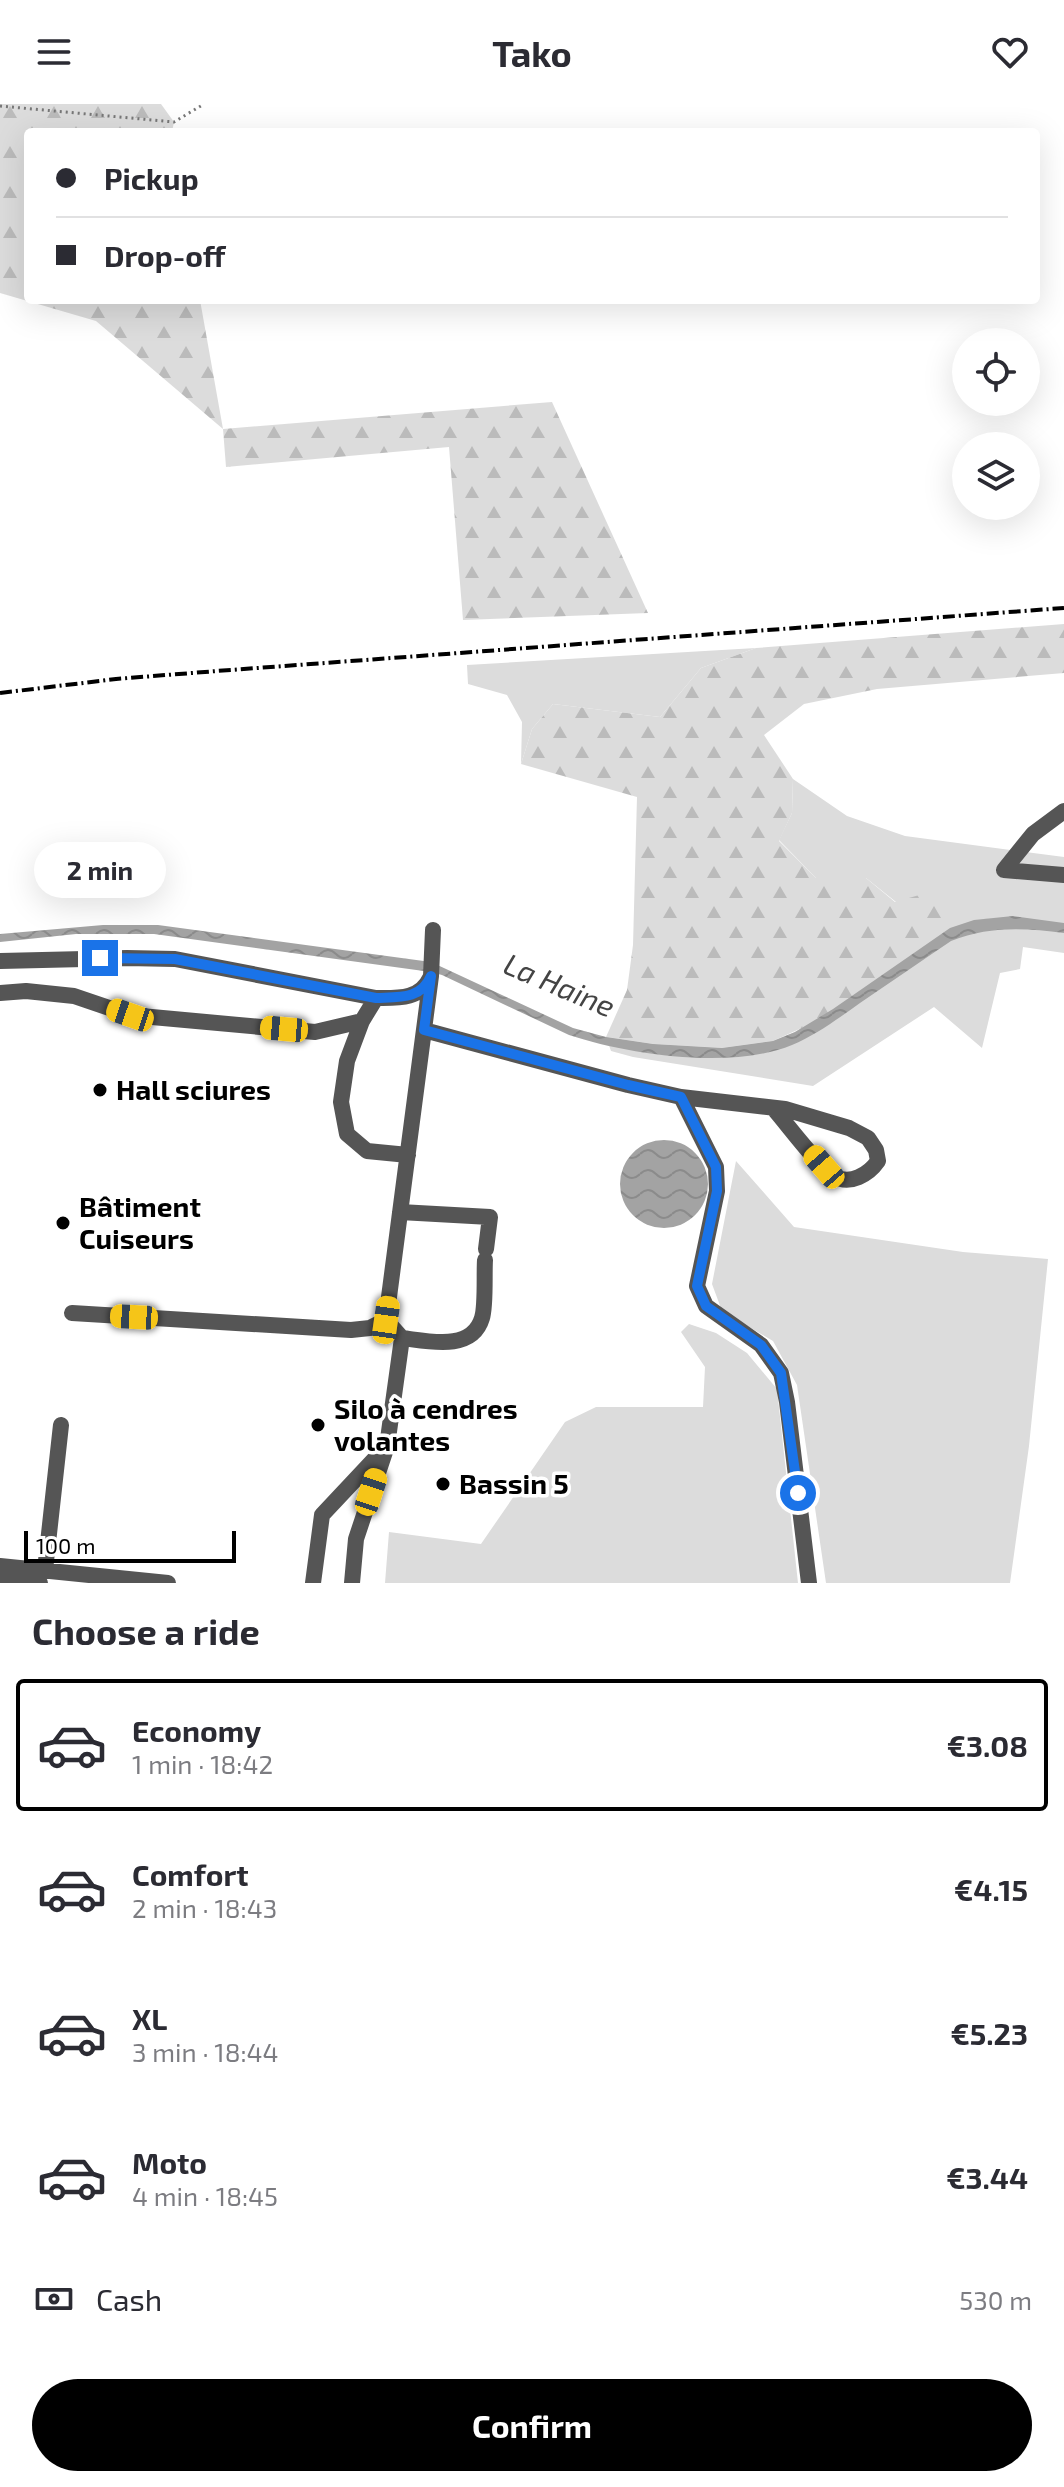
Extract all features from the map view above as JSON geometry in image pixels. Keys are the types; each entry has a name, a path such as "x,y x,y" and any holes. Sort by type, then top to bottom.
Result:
{"street":[{"path":"1064,811 1033,834 1004,870 1064,875"},
{"path":"400,1212 490,1217 482,1319 470,1335 451,1343 402,1338 386,1320 400,1212 408,1155 431,976 433,930"},
{"path":"0,961 175,959 376,998 406,997 426,986 431,976"},
{"path":"0,993 26,991 74,996 130,1015 315,1032 362,1021"},
{"path":"376,998 362,1021 347,1061 341,1102 347,1134 367,1151 408,1155"},
{"path":"424,1030 628,1085 681,1097 773,1108 849,1128 868,1138 876,1150 878,1161 872,1171 861,1177 849,1180 833,1176 773,1108"},
{"path":"681,1097 716,1167 717,1191 697,1286 706,1306 761,1345 781,1373 809,1583"},
{"path":"72,1313 351,1330 370,1328 386,1320"},
{"path":"352,1583 356,1539 387,1446 402,1338"},
{"path":"42,1576 61,1425"},
{"path":"313,1583 322,1515 387,1446"},
{"path":"0,1566 42,1576"},
{"path":"0,1579 42,1576 168,1583"}],"path":[{"path":"0,106 174,122 204,104"}],"green space":[{"path":"0,104 161,104 174,122 173,128 24,128 24,300 0,293"},
{"path":"38,304 201,304 223,429 96,321"},
{"path":"552,402 648,613 463,620 449,447 226,467 223,429"},
{"path":"1064,624 1064,673 877,689 804,704 764,735 793,779 792,813 779,841 816,878 866,878 895,902 947,887 950,928 815,1022 773,1041 722,1048 653,1044 606,1037 627,990 633,945 637,797 521,764 532,729 553,704 660,717 701,668 756,648"},
{"path":"756,648 701,668 660,717 553,704 532,729 521,764 522,722 507,695 468,684 467,665"},
{"path":"793,779 847,816 905,836 1064,857 1064,953 1023,947 1020,969 1000,973 982,1048 934,1007 813,1086 611,1051 606,1037 653,1044 722,1048 773,1041 795,1032 833,1009 896,902 866,878 816,878 779,840 792,813"},
{"path":"736,1161 794,1227 963,1252 1048,1259 1029,1446 1010,1583 826,1583 797,1385 773,1341 722,1311 712,1284"},
{"path":"689,1324 716,1333 747,1353 777,1389 798,1583 385,1583 389,1532 481,1544 565,1422 596,1407 703,1407 705,1367 681,1332"}],"water":[{"path":"1013,916 1064,923 1064,933 1007,930 965,936 951,941 801,1041 767,1053 711,1058 650,1054 569,1035 431,972 154,934 76,934 0,942 0,934 103,925 158,925 431,962 573,1028 653,1044 722,1048 773,1041 795,1032 950,928 974,920"},
{"path":"664,1140 689,1147 701,1159 708,1184 701,1209 689,1221 664,1228 639,1221 627,1209 620,1184 627,1159 639,1147"}],"railway":[{"path":"0,693 116,679 1064,608"}],"place":[{"name":"Hall sciures","path":"100,1090"},
{"name":"Bâtiment Cuiseurs","path":"63,1223"},
{"name":"Silo à cendres volantes","path":"318,1425"},
{"name":"Bassin 5","path":"443,1484"}],"route":[{"path":"100,958 175,959 376,998 406,997 421,991 431,976 424,1030 681,1097 716,1167 717,1191 697,1286 706,1306 761,1345 781,1373 798,1493"}],"water label":[{"name":"La Haine","path":"559,986"}]}
